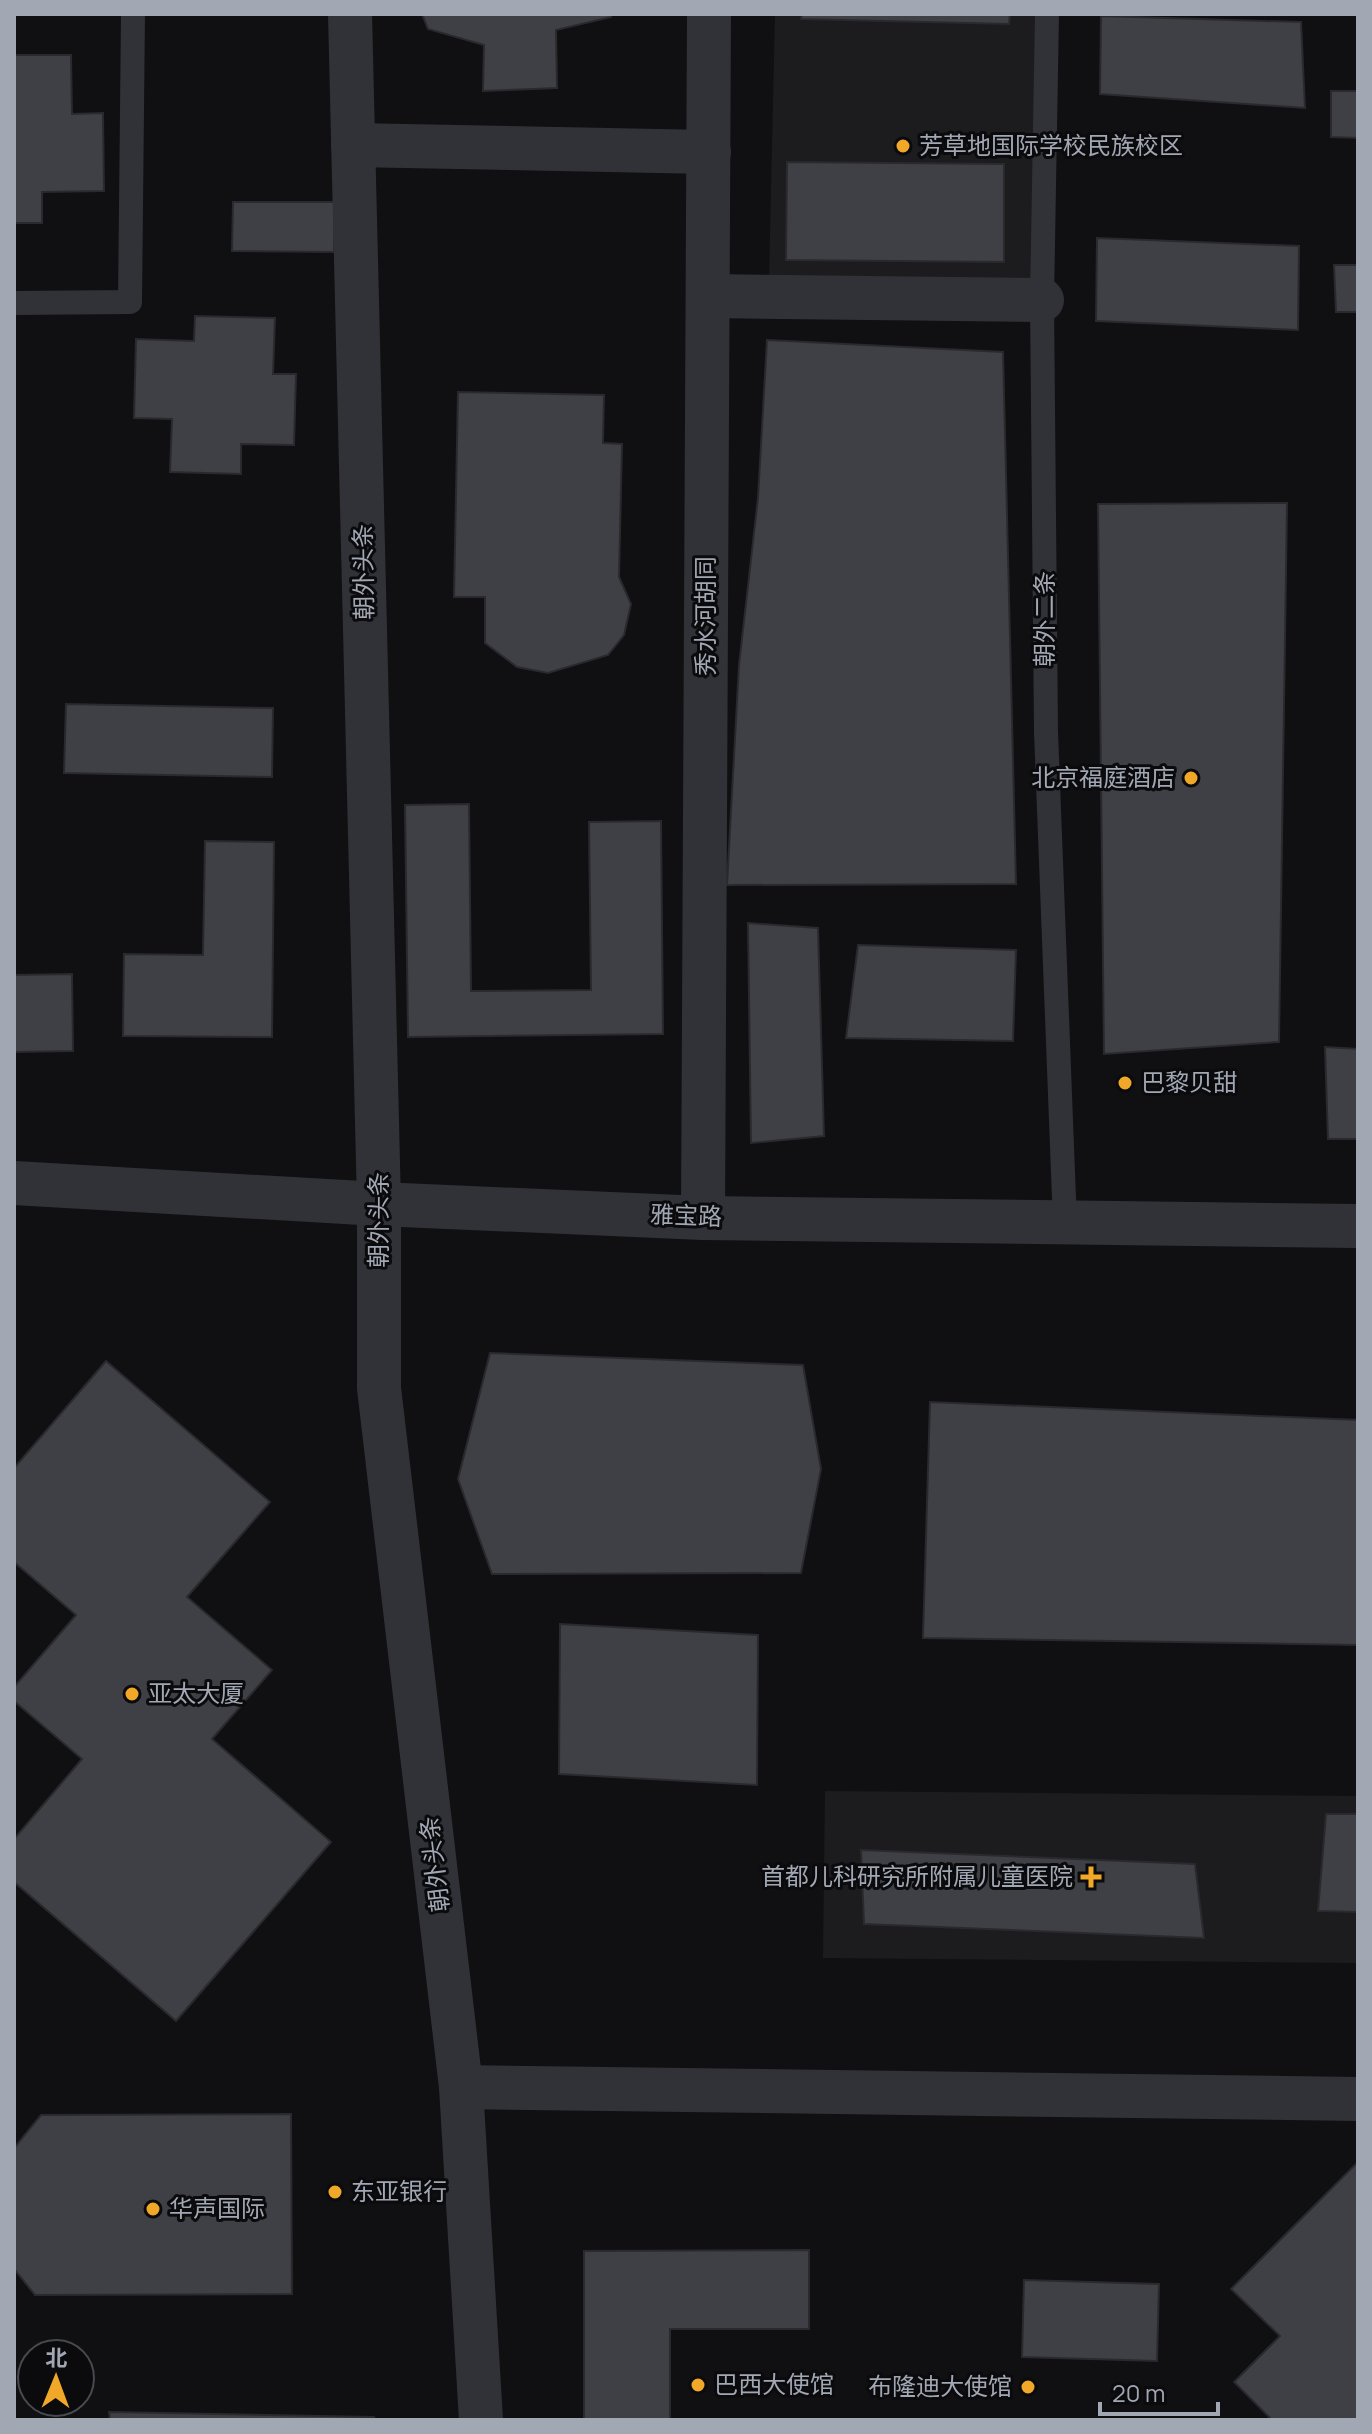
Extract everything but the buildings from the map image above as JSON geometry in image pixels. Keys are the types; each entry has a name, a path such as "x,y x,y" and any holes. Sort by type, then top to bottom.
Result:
{"street":[{"name":"朝外头条","path":"350,14 379,1204 379,1388 461,2087 481,2420"},
{"name":"秀水河胡同","path":"703,1218 709,14"},
{"path":"353,145 709,152"},
{"path":"708,296 1042,300"},
{"name":"雅宝路","path":"14,1183 379,1204 703,1218 1358,1226"},
{"path":"461,2087 1358,2099"}],"lane":[{"path":"14,303 130,302 133,14"},
{"name":"朝外二条","path":"1047,14 1042,300 1046,732 1065,1224"}],"shaded area":[{"name":"芳草地国际学校民族校区","path":"775,14 1038,14 1032,284 769,279"},
{"name":"首都儿科研究所附属儿童医院","path":"825,1791 1358,1796 1358,1963 823,1958"}],"place":[{"name":"芳草地国际学校民族校区","path":"903,146"},
{"name":"北京福庭酒店","path":"1191,778"},
{"name":"巴黎贝甜","path":"1125,1083"},
{"name":"亚太大厦","path":"132,1694"},
{"name":"首都儿科研究所附属儿童医院","path":"1091,1877"},
{"name":"东亚银行","path":"335,2192"},
{"name":"华声国际","path":"153,2209"},
{"name":"巴西大使馆","path":"698,2385"},
{"name":"布隆迪大使馆","path":"1028,2387"}]}
